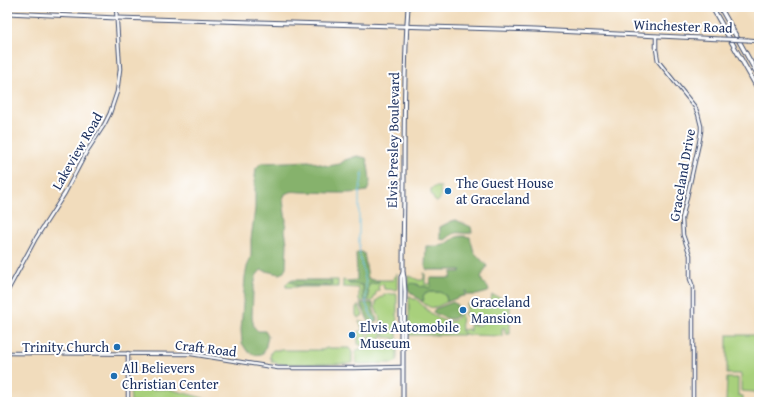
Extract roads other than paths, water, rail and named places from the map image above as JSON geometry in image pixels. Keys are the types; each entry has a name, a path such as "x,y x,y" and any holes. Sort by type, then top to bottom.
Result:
{"highway":[{"path":"712,7 759,91"},
{"path":"720,7 759,77"}],"main road":[{"name":"Elvis Presley Boulevard","path":"403,402 401,277 403,273 403,127 408,7"},
{"name":"Winchester Road","path":"7,13 117,18 535,30 759,41"}],"street":[{"name":"Lakeview Road","path":"7,292 36,238 110,113 117,92 120,69 116,7"},
{"name":"Graceland Drive","path":"656,36 658,61 695,107 701,126 699,143 682,219 683,235 690,255 690,279 693,287 693,402"},
{"name":"Craft Road","path":"7,353 191,354 278,368 360,368 403,366"},
{"path":"128,353 128,402"}],"waterway":[{"path":"363,171 359,195 359,244 366,283 366,304 374,321"}],"place":[{"name":"The Guest House at Graceland","path":"448,191"},
{"name":"Graceland Mansion","path":"463,310"},
{"name":"Elvis Automobile Museum","path":"352,335"},
{"name":"Trinity Church","path":"117,347"},
{"name":"All Believers Christian Center","path":"114,376"}]}
